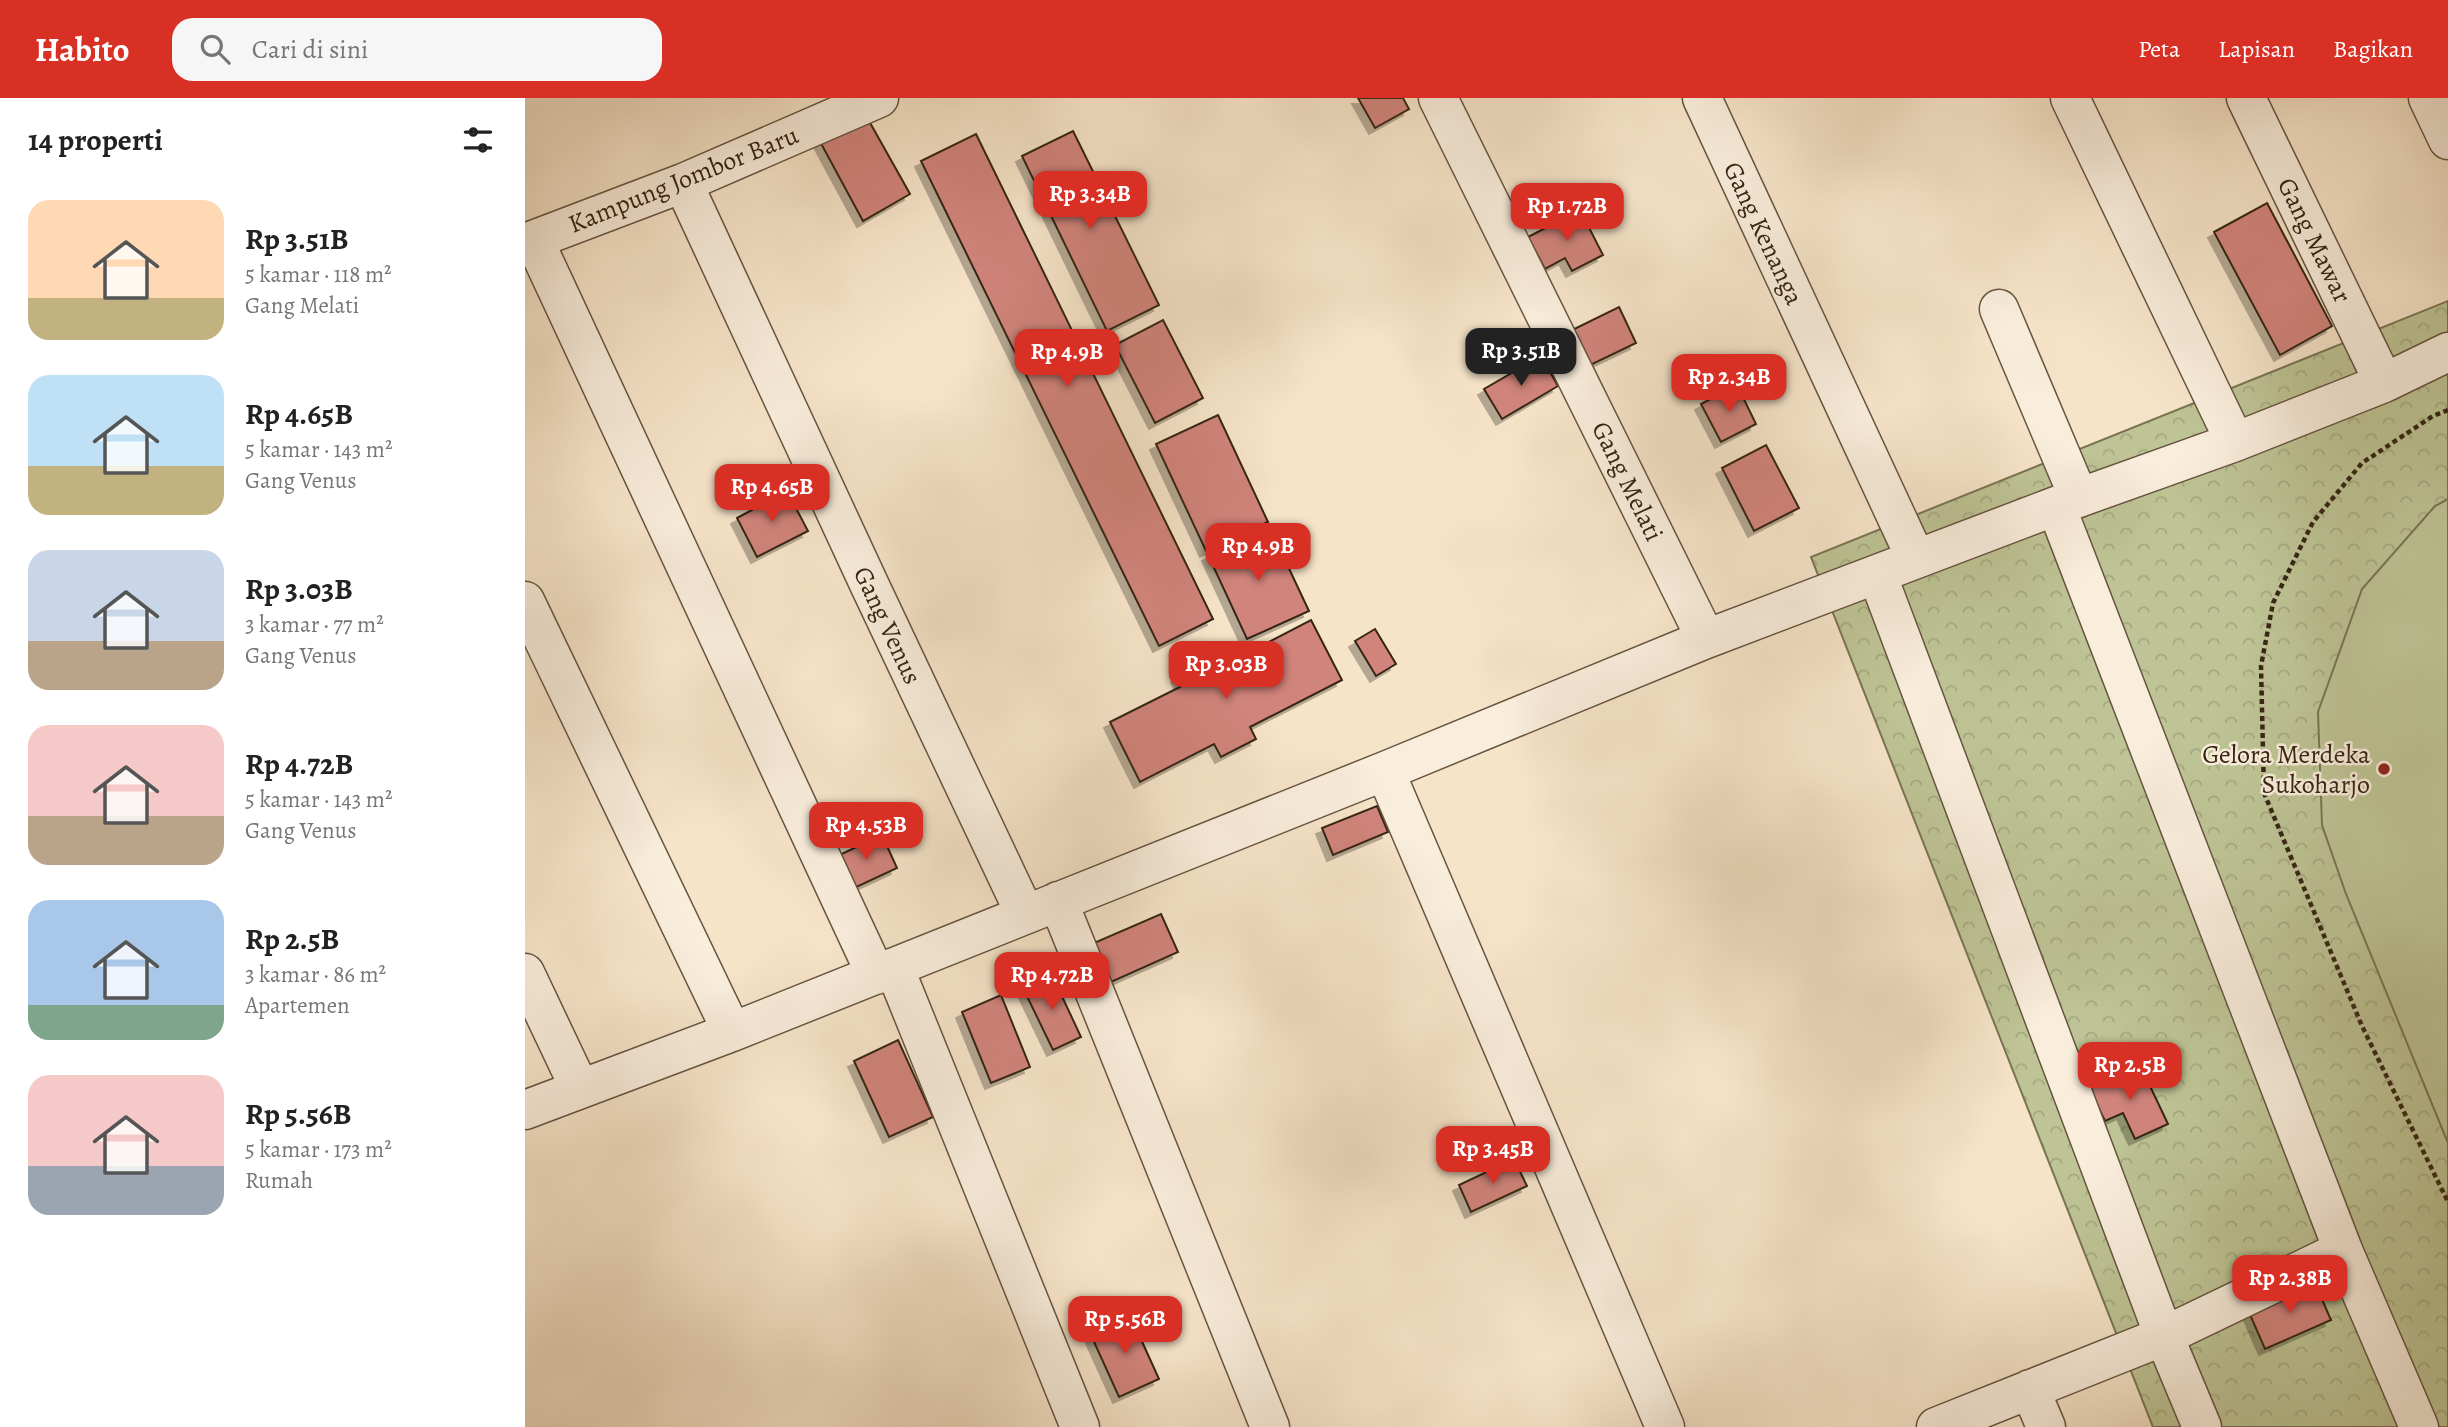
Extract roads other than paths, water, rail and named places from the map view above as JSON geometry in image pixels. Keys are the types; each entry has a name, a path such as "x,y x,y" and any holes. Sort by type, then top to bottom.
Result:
{"street":[{"name":"Kampung Jombor Baru","path":"529,241 683,183 879,98"},
{"name":"Gang Melati","path":"1438,98 1706,639"},
{"name":"Gang Kenanga","path":"1702,98 1916,559"},
{"path":"2070,98 2235,442"},
{"name":"Gang Mawar","path":"2246,98 2384,383"},
{"path":"2428,98 2448,140"},
{"name":"Gang Venus","path":"683,183 864,574 1042,908 1270,1427"},
{"path":"529,241 885,971 1080,1427"},
{"path":"1999,309 2067,502 2343,1250 2419,1427"},
{"path":"525,1110 885,971 1706,639 2067,502 2235,442 2384,383 2448,352"},
{"path":"1877,574 2164,1336 2202,1427"},
{"path":"525,601 732,1032"},
{"path":"1385,771 1665,1427"},
{"path":"525,973 580,1089"},
{"path":"1936,1427 2164,1336 2343,1250"},
{"path":"2031,1389 2046,1427"}],"place":[{"name":"Gelora Merdeka Sukoharjo","path":"2384,769"}]}
